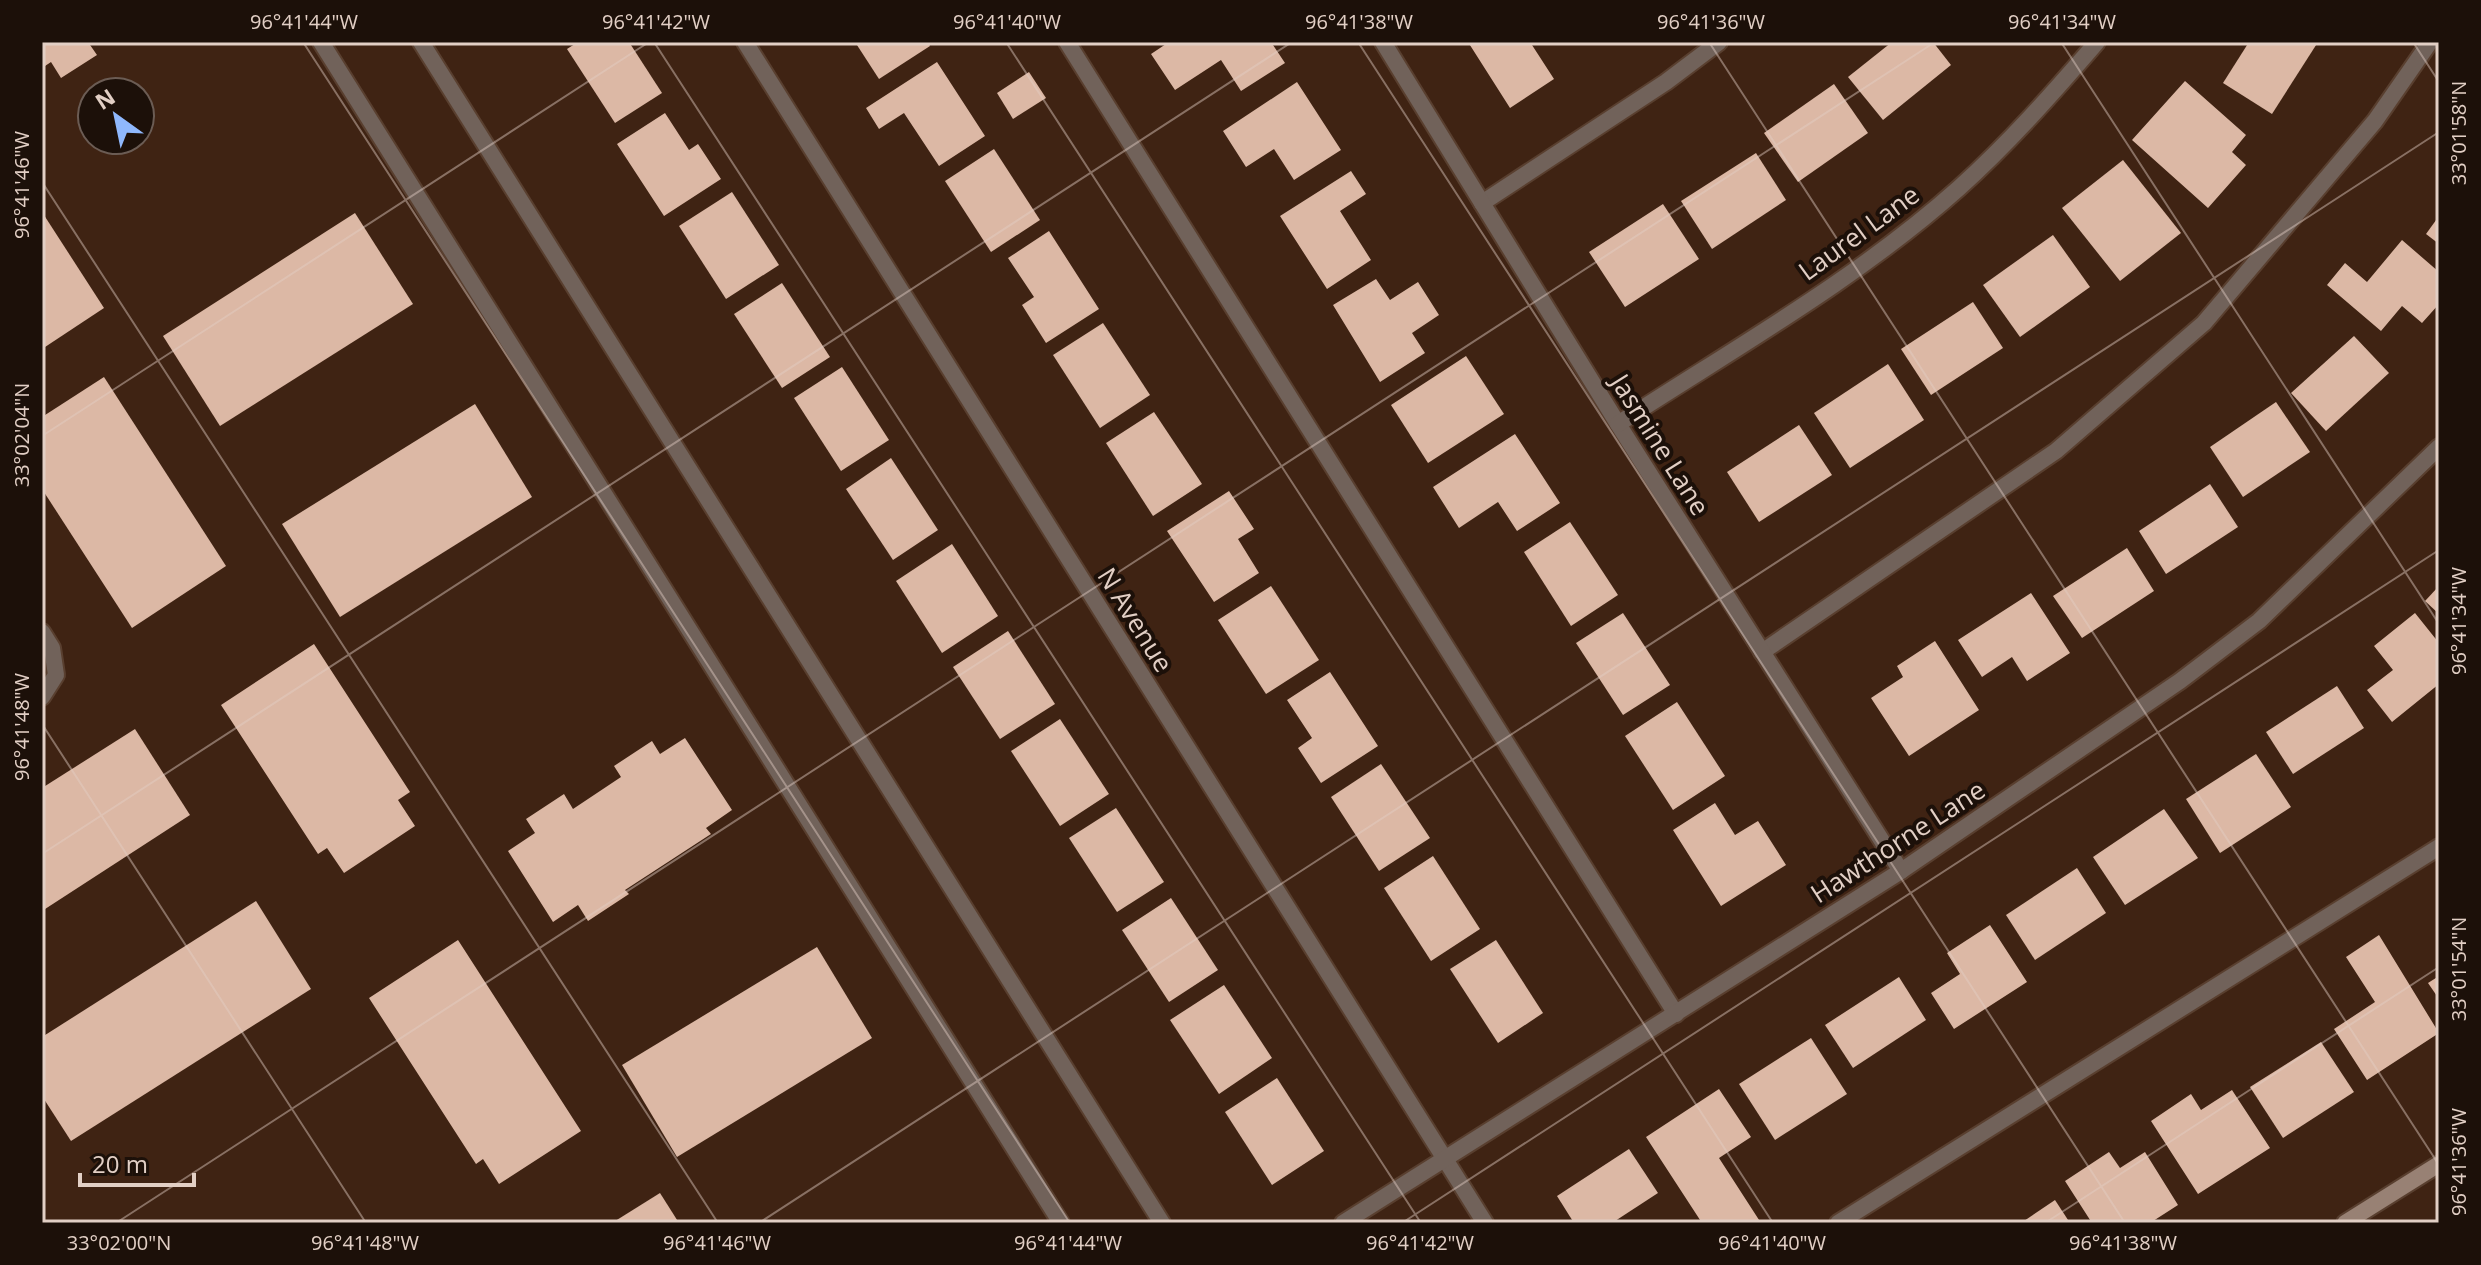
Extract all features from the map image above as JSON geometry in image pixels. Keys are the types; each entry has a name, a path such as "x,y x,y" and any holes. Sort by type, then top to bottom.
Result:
{"main road":[{"path":"2345,1223 2439,1164"}],"street":[{"path":"321,42 1061,1223"},
{"path":"421,42 1162,1223"},
{"name":"N Avenue","path":"745,42 1485,1223"},
{"path":"1067,42 1676,1014"},
{"name":"Jasmine Lane","path":"1383,42 1618,424 1901,871"},
{"path":"1482,203 1666,82 1719,42"},
{"name":"Laurel Lane","path":"1618,424 1820,292 1957,189 2024,127 2097,42"},
{"path":"1762,652 2056,451 2204,323 2375,121 2430,42"},
{"name":"Hawthorne Lane","path":"1343,1223 1901,871 2180,681 2259,621 2439,447"},
{"path":"42,632 52,648 56,675 42,697"},
{"path":"1838,1223 2439,847"}],"building":[{"path":"42,42 88,42 97,55 61,78 51,62 42,68"},
{"path":"578,42 629,42 662,93 615,123 567,49"},
{"path":"855,42 928,42 930,46 879,79"},
{"path":"1169,42 1271,42 1285,63 1241,91 1221,60 1175,90 1151,54"},
{"path":"1468,42 1536,42 1532,45 1554,79 1510,108"},
{"path":"1892,42 1933,42 1951,65 1883,120 1848,77"},
{"path":"2249,42 2318,42 2272,114 2223,83"},
{"path":"937,62 985,136 939,166 904,113 879,129 866,108"},
{"path":"1029,72 1046,98 1013,119 997,93"},
{"path":"2185,81 2246,135 2232,152 2246,165 2208,208 2132,140"},
{"path":"1297,82 1341,150 1294,180 1274,149 1246,167 1223,131"},
{"path":"1834,84 1868,133 1798,182 1764,133"},
{"path":"665,113 689,150 698,144 721,179 664,216 617,144"},
{"path":"994,149 1040,220 991,252 945,181"},
{"path":"1756,153 1786,200 1712,249 1681,201"},
{"path":"2123,160 2181,233 2120,281 2062,208"},
{"path":"1351,171 1366,194 1340,211 1371,260 1327,289 1280,216"},
{"path":"732,192 779,265 726,299 679,226"},
{"path":"1663,204 1699,259 1625,307 1589,252"},
{"path":"42,212 104,308 42,349"},
{"path":"355,213 413,304 220,426 163,336"},
{"path":"2439,216 2439,244 2426,234"},
{"path":"1049,231 1099,309 1046,343 1022,305 1034,297 1008,258"},
{"path":"2053,235 2090,287 2020,337 1983,285"},
{"path":"2402,240 2439,272 2439,304 2422,323 2402,306 2381,331 2327,285 2345,263 2367,282"},
{"path":"1376,279 1390,300 1418,282 1439,315 1412,333 1425,353 1380,382 1333,305"},
{"path":"782,283 830,357 782,388 734,314"},
{"path":"1973,302 2003,348 1931,395 1901,349"},
{"path":"1103,323 1150,395 1100,428 1053,355"},
{"path":"2354,336 2389,373 2326,431 2291,393"},
{"path":"1466,356 1504,414 1428,463 1391,405"},
{"path":"1888,364 1924,420 1850,468 1814,413"},
{"path":"842,367 889,440 841,471 794,398"},
{"path":"104,377 226,566 132,628 42,489 42,417"},
{"path":"2276,402 2310,452 2243,497 2210,447"},
{"path":"475,404 532,497 340,617 282,524"},
{"path":"1154,412 1202,484 1153,516 1106,443"},
{"path":"1799,425 1832,475 1759,522 1727,472"},
{"path":"1515,434 1560,503 1517,531 1498,502 1459,528 1433,487"},
{"path":"891,458 938,530 893,560 846,489"},
{"path":"2210,484 2238,527 2166,574 2139,531"},
{"path":"1229,491 1254,529 1238,539 1259,573 1214,602 1167,531"},
{"path":"1570,522 1618,595 1571,626 1524,552"},
{"path":"952,544 998,616 942,653 896,581"},
{"path":"2127,548 2154,591 2082,638 2053,596"},
{"path":"1271,586 1319,660 1266,694 1218,620"},
{"path":"2439,586 2439,614 2425,601"},
{"path":"2031,593 2070,653 2027,681 2012,657 1982,677 1958,640"},
{"path":"1623,613 1670,685 1623,715 1576,643"},
{"path":"2415,613 2439,643 2439,684 2392,722 2367,690 2393,670 2374,646"},
{"path":"1008,631 1055,704 1000,739 953,667"},
{"path":"1935,641 1979,710 1909,756 1871,698 1903,677 1897,666"},
{"path":"314,644 410,792 398,800 415,826 344,873 327,848 318,854 221,705"},
{"path":"1330,672 1378,746 1321,783 1298,748 1312,738 1287,700"},
{"path":"2337,686 2364,728 2293,774 2266,732"},
{"path":"1677,702 1725,776 1673,810 1625,736"},
{"path":"1060,719 1109,794 1060,826 1011,751"},
{"path":"135,729 190,815 42,911 42,788"},
{"path":"685,738 732,810 706,828 711,834 625,890 629,894 588,921 578,905 553,922 508,851 535,833 526,819 564,794 573,809 621,777 614,766 652,741 660,754"},
{"path":"2256,754 2291,807 2220,853 2186,799"},
{"path":"1381,764 1430,838 1379,871 1331,797"},
{"path":"1715,803 1735,835 1758,821 1786,865 1721,906 1673,830"},
{"path":"1116,808 1164,882 1117,912 1069,838"},
{"path":"2164,809 2198,858 2125,905 2093,857"},
{"path":"1433,856 1480,929 1431,961 1384,888"},
{"path":"2077,868 2106,913 2035,960 2006,915"},
{"path":"1171,898 1218,970 1169,1002 1122,930"},
{"path":"256,901 311,989 71,1141 42,1096 42,1037"},
{"path":"1990,925 2027,982 1954,1029 1931,993 1960,974 1947,953"},
{"path":"2379,935 2439,1033 2367,1080 2334,1029 2375,1002 2346,957"},
{"path":"458,940 581,1131 499,1184 483,1159 476,1164 369,998"},
{"path":"1496,940 1543,1013 1498,1043 1450,969"},
{"path":"817,947 872,1038 677,1157 622,1065"},
{"path":"2439,976 2439,999 2428,983"},
{"path":"1899,977 1926,1020 1853,1068 1825,1025"},
{"path":"1224,985 1272,1058 1219,1094 1170,1020"},
{"path":"1811,1038 1847,1094 1775,1140 1739,1084"},
{"path":"2321,1042 2354,1092 2283,1138 2250,1087"},
{"path":"1277,1078 1324,1151 1272,1185 1225,1112"},
{"path":"1719,1089 1751,1137 1719,1158 1761,1223 1702,1223 1646,1137"},
{"path":"2232,1090 2270,1148 2198,1194 2151,1121 2191,1094 2201,1110"},
{"path":"1629,1149 1658,1193 1612,1223 1574,1223 1557,1196"},
{"path":"2109,1152 2120,1168 2145,1152 2178,1205 2150,1223 2092,1223 2065,1181"},
{"path":"660,1193 679,1223 612,1223"},
{"path":"2055,1200 2070,1223 2021,1223"}]}
